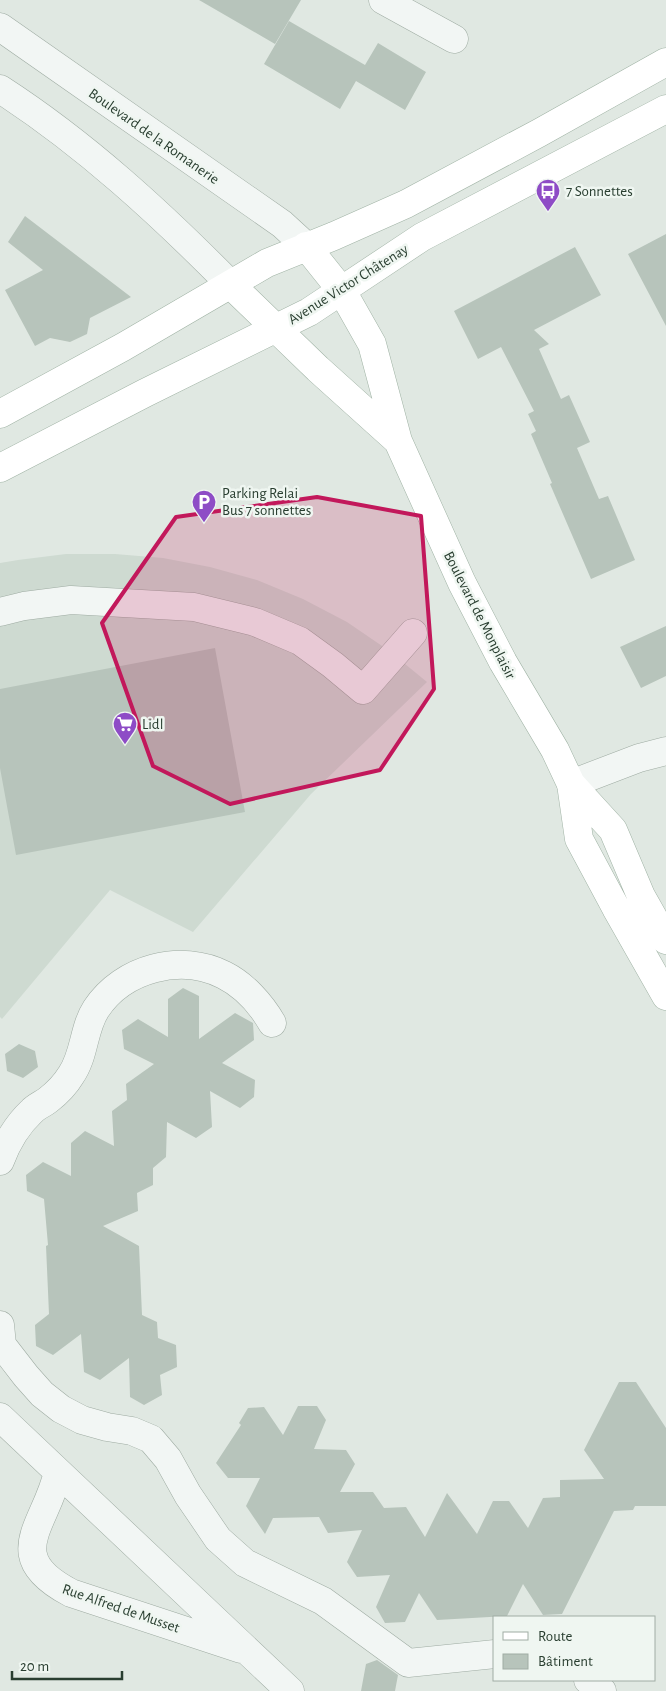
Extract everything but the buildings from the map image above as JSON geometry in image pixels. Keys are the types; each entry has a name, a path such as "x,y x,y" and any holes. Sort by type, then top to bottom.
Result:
{"main road":[{"path":"0,414 268,263 406,204 666,62"},
{"name":"Avenue Victor Châtenay","path":"0,468 309,312 422,237 666,109"},
{"name":"Boulevard de Monplaisir","path":"306,246 342,291 372,344 398,441 462,582 503,662 555,750 570,784 579,839 666,996"},
{"name":"Boulevard de Monplaisir","path":"231,285 318,370 398,441"},
{"name":"Boulevard de Monplaisir","path":"570,784 613,830 641,896 666,940"}],"street":[{"path":"383,0 454,40"},
{"name":"Boulevard de la Romanerie","path":"0,28 282,224 306,246"},
{"path":"0,89 34,110 144,201 231,285"},
{"path":"0,612 24,606 71,600 194,607 255,622 300,641 363,690 413,634"},
{"path":"570,784 639,758 666,751"},
{"path":"0,1161 4,1149 16,1128 33,1109 61,1089 72,1075 79,1060 87,1027 96,1008 126,980 145,970 166,965 186,965 205,968 224,975 241,986 260,1006 272,1023"},
{"path":"0,1326 2,1345 42,1394 61,1409 82,1420 107,1427 132,1430 151,1440 168,1458 188,1496 218,1539 245,1562 323,1601 408,1663 493,1654"},
{"name":"Rue Alfred de Musset","path":"0,1417 290,1691"},
{"name":"Rue Alfred de Musset","path":"58,1472 54,1489 34,1531 32,1542 33,1554 38,1567 46,1578 71,1593 249,1651"},
{"path":"589,1681 602,1691"}],"highlighted area":[{"path":"317,497 421,516 434,689 380,770 230,804 153,766 102,623 176,517"}],"shaded area":[{"path":"66,554 115,554 163,558 210,567 257,580 303,599 347,622 388,650 427,682 311,794 193,932 110,890 2,1019 0,1017 0,563"}],"place":[{"name":"7 Sonnettes","path":"548,212"},
{"name":"Parking Relai Bus 7 sonnettes","path":"204,523"},
{"name":"Lidl","path":"125,745"}]}
